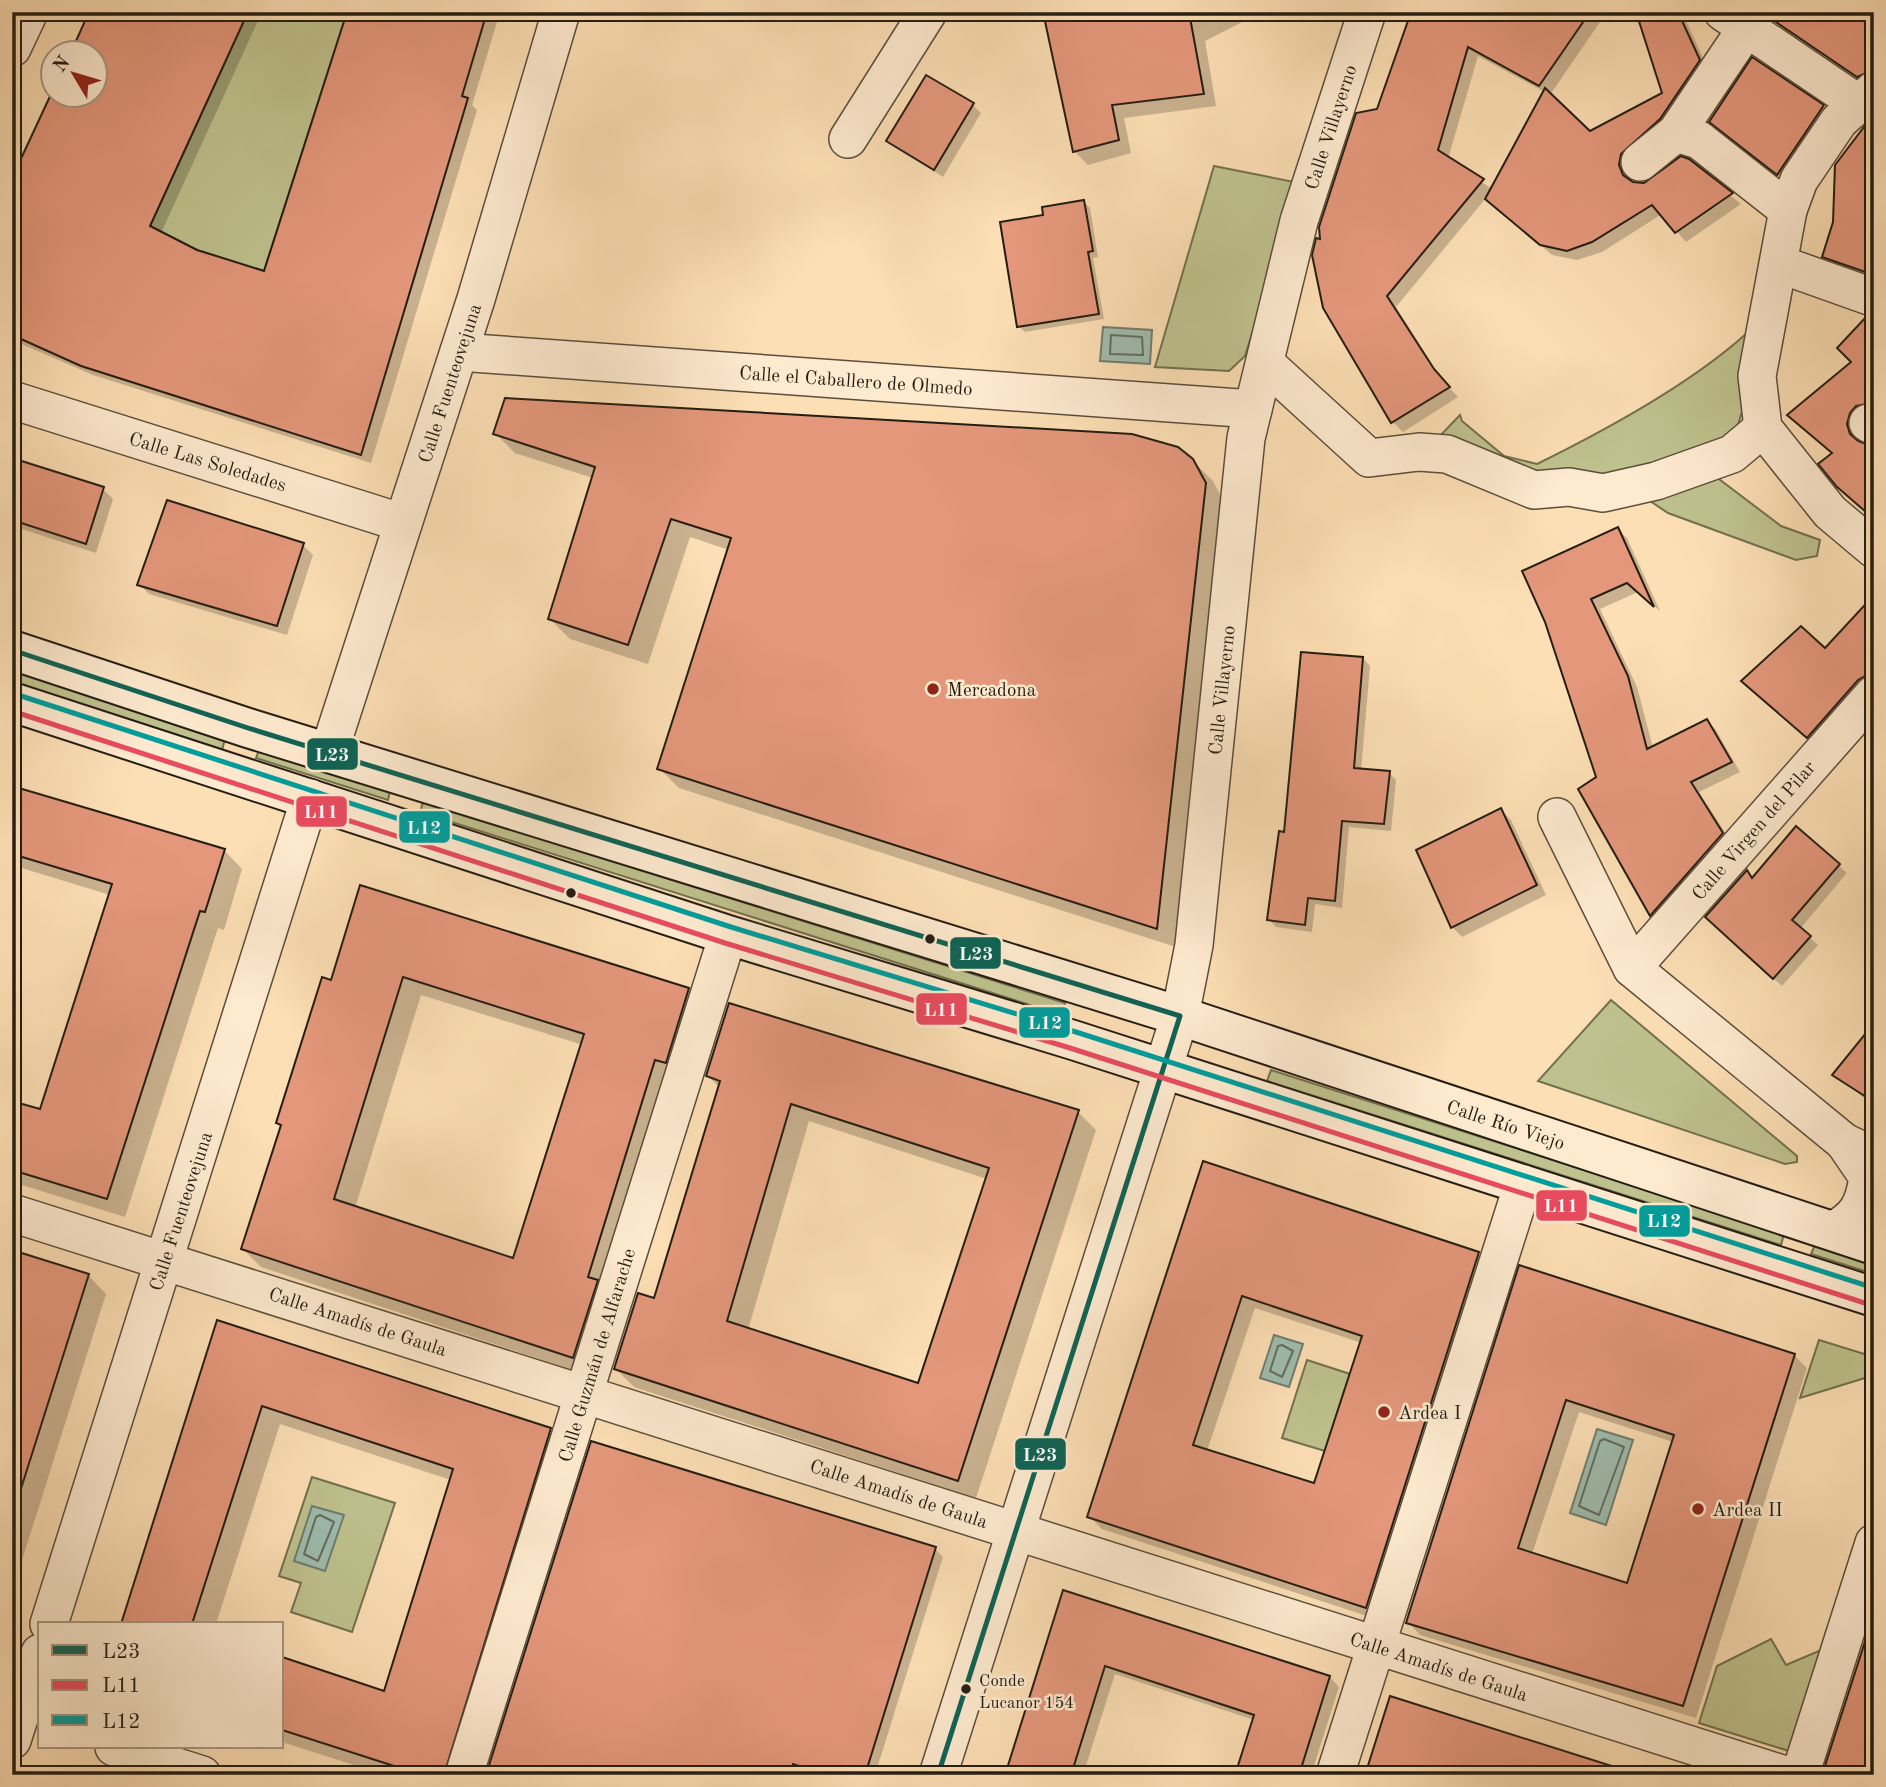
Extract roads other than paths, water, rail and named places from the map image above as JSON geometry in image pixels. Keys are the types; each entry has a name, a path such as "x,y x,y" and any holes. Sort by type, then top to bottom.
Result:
{"main road":[{"name":"Calle Río Viejo","path":"12,650 329,752 1180,1016 1874,1245"},
{"path":"12,702 728,935 1162,1069 1874,1297"}],"street":[{"path":"12,48 29,12"},
{"name":"Calle Fuenteovejuna","path":"329,752 459,352 561,12"},
{"path":"848,139 928,12"},
{"name":"Calle Villayerno","path":"1180,1016 1191,967 1246,438 1299,221 1367,12"},
{"path":"1640,162 1675,133 1735,21 1869,101 1839,121 1800,180 1788,210 1757,376 1763,428 1830,512 1874,549"},
{"path":"1675,133 1699,140 1788,210"},
{"path":"1779,264 1872,297"},
{"name":"Calle el Caballero de Olmedo","path":"459,352 1253,408"},
{"path":"1266,364 1370,458 1419,452 1447,454 1534,490 1569,487 1603,493 1656,481 1732,454 1763,428"},
{"name":"Calle Las Soledades","path":"12,400 403,523"},
{"name":"Calle Virgen del Pilar","path":"1632,968 1874,694"},
{"name":"Calle Fuenteovejuna","path":"50,1622 310,798"},
{"path":"1557,817 1632,968 1859,1149 1868,1177 1866,1193 1860,1210 1850,1222 1832,1231"},
{"name":"Calle Guzmán de Alfarache","path":"464,1775 728,935"},
{"path":"938,1775 1180,1016"},
{"path":"1335,1775 1523,1184"},
{"name":"Calle Amadís de Gaula","path":"12,1213 1785,1775"},
{"path":"1800,1775 1874,1543"},
{"path":"21,1724 38,1660"},
{"path":"117,1748 202,1775"}],"water":[{"path":"1103,327 1152,330 1150,364 1100,361"},
{"path":"1274,1335 1303,1344 1289,1387 1260,1378"},
{"path":"1597,1429 1633,1440 1606,1525 1570,1513"},
{"path":"312,1506 344,1515 325,1571 294,1561"}],"place":[{"name":"Mercadona","path":"933,689"},
{"name":"Ardea I","path":"1384,1412"},
{"name":"Ardea II","path":"1698,1509"},
{"name":"Conde Lucanor 154","path":"966,1689"}]}
